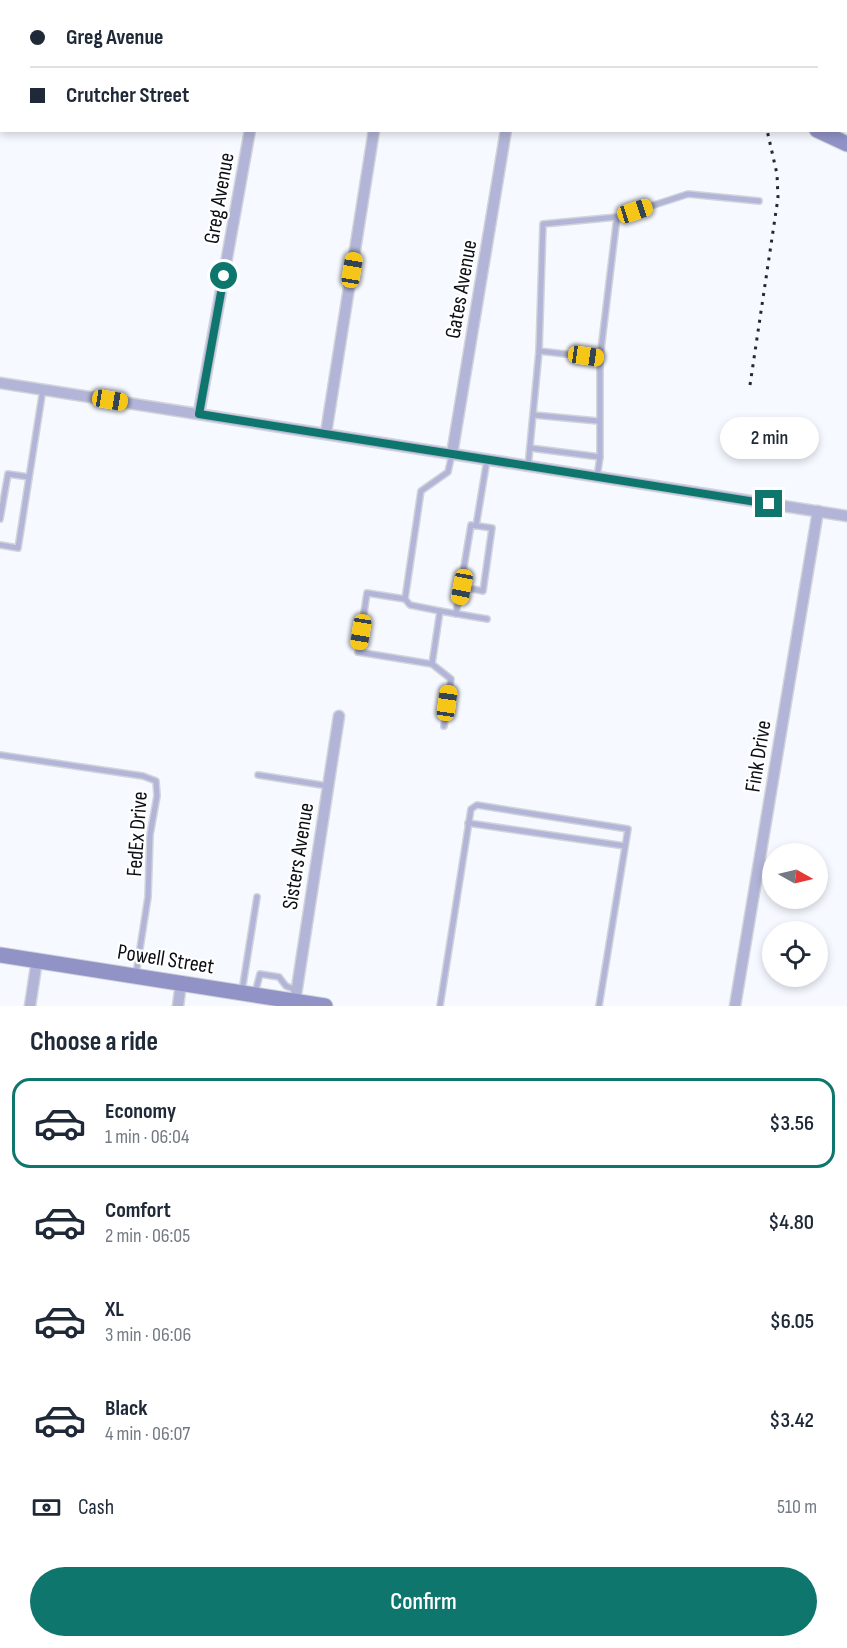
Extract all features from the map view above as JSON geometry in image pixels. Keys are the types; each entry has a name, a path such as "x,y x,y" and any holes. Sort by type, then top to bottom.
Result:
{"street":[{"name":"Greg Avenue","path":"199,414 249,132"},
{"path":"326,433 374,132"},
{"name":"Gates Avenue","path":"452,454 506,132"},
{"path":"821,132 847,144"},
{"path":"0,383 847,516"},
{"name":"Fink Drive","path":"735,1006 818,512"},
{"name":"Sisters Avenue","path":"296,995 339,716"},
{"name":"Powell Street","path":"0,955 249,994 296,995 325,1006"},
{"path":"30,1006 38,960"},
{"path":"178,1006 181,983"}],"lane":[{"path":"528,467 539,351 543,224 617,217 688,194 759,201"},
{"path":"597,477 600,458 598,421 600,358 617,217"},
{"path":"539,351 600,358"},
{"path":"0,545 18,548 43,389"},
{"path":"534,415 598,421"},
{"path":"531,448 600,458"},
{"path":"405,599 421,491 448,472 452,454"},
{"path":"476,526 487,460"},
{"path":"0,519 8,474 29,477"},
{"path":"456,614 471,525 492,528 483,591 462,587"},
{"path":"444,726 451,679 432,664 358,651 367,593 405,599 410,605 486,619"},
{"path":"432,664 440,611"},
{"name":"FedEx Drive","path":"0,755 142,776 156,781 157,796 150,835 148,897 136,976"},
{"path":"258,775 328,786"},
{"path":"440,1006 468,823 471,809 477,805 624,826 628,829 599,1006"},
{"path":"468,823 625,846"},
{"path":"249,994 256,897"},
{"path":"249,994 260,974 279,977 296,995"}],"railway":[{"path":"750,385 778,198 777,174 767,132"}],"route":[{"path":"224,276 199,414 769,504"}]}
